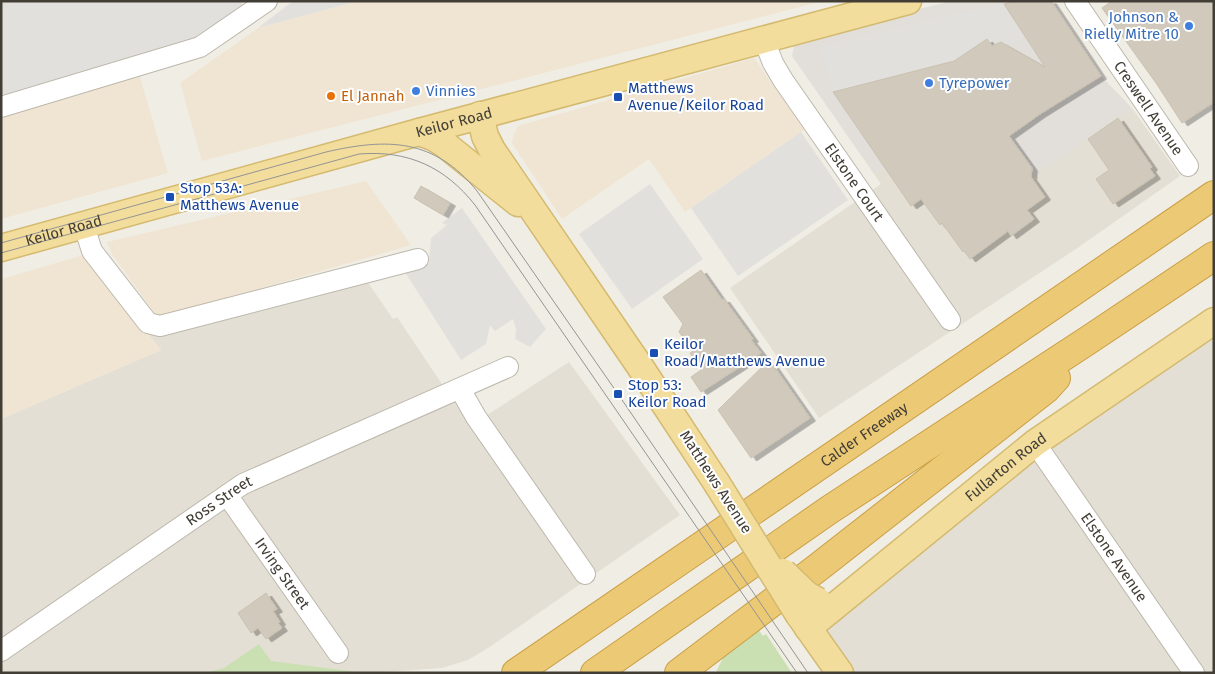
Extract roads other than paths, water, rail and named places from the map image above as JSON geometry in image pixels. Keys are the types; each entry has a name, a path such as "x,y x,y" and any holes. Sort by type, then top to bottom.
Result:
{"highway":[{"name":"Calder Freeway","path":"516,673 1214,195"},
{"path":"595,673 829,510 1214,256"},
{"path":"679,673 816,569 1046,389 1090,339"}],"main road":[{"name":"Keilor Road","path":"1,248 480,115 901,2"},
{"name":"Matthews Avenue","path":"480,115 489,144 639,365 759,549 816,611 840,673"},
{"path":"418,132 433,136 452,149 546,228"},
{"name":"Fullarton Road","path":"816,611 1034,443 1214,321"}],"street":[{"path":"1,106 200,46 267,1"},
{"name":"Creswell Avenue","path":"1075,1 1188,166"},
{"name":"Elstone Court","path":"764,40 773,63 783,80 950,320"},
{"path":"84,226 92,251 148,324 160,326 418,259"},
{"name":"Ross Street","path":"1,651 227,495 254,479 508,367"},
{"path":"460,389 476,417 584,574"},
{"name":"Elstone Avenue","path":"1034,443 1194,673"},
{"name":"Irving Street","path":"227,495 338,653"}],"tram line":[{"path":"1,243 348,147 389,144 408,146 444,161 461,174 477,191 808,673"},
{"path":"1,253 359,154 377,153 409,158 438,171 451,180 475,205 797,673"}],"place":[{"name":"Johnson & Rielly Mitre 10","path":"1189,26"},
{"name":"Tyrepower","path":"929,83"},
{"name":"Vinnies","path":"416,91"},
{"name":"El Jannah","path":"331,96"},
{"name":"Matthews Avenue/Keilor Road","path":"618,97"},
{"name":"Stop 53A: Matthews Avenue","path":"170,197"},
{"name":"Keilor Road/Matthews Avenue","path":"654,353"},
{"name":"Stop 53: Keilor Road","path":"618,394"}]}
